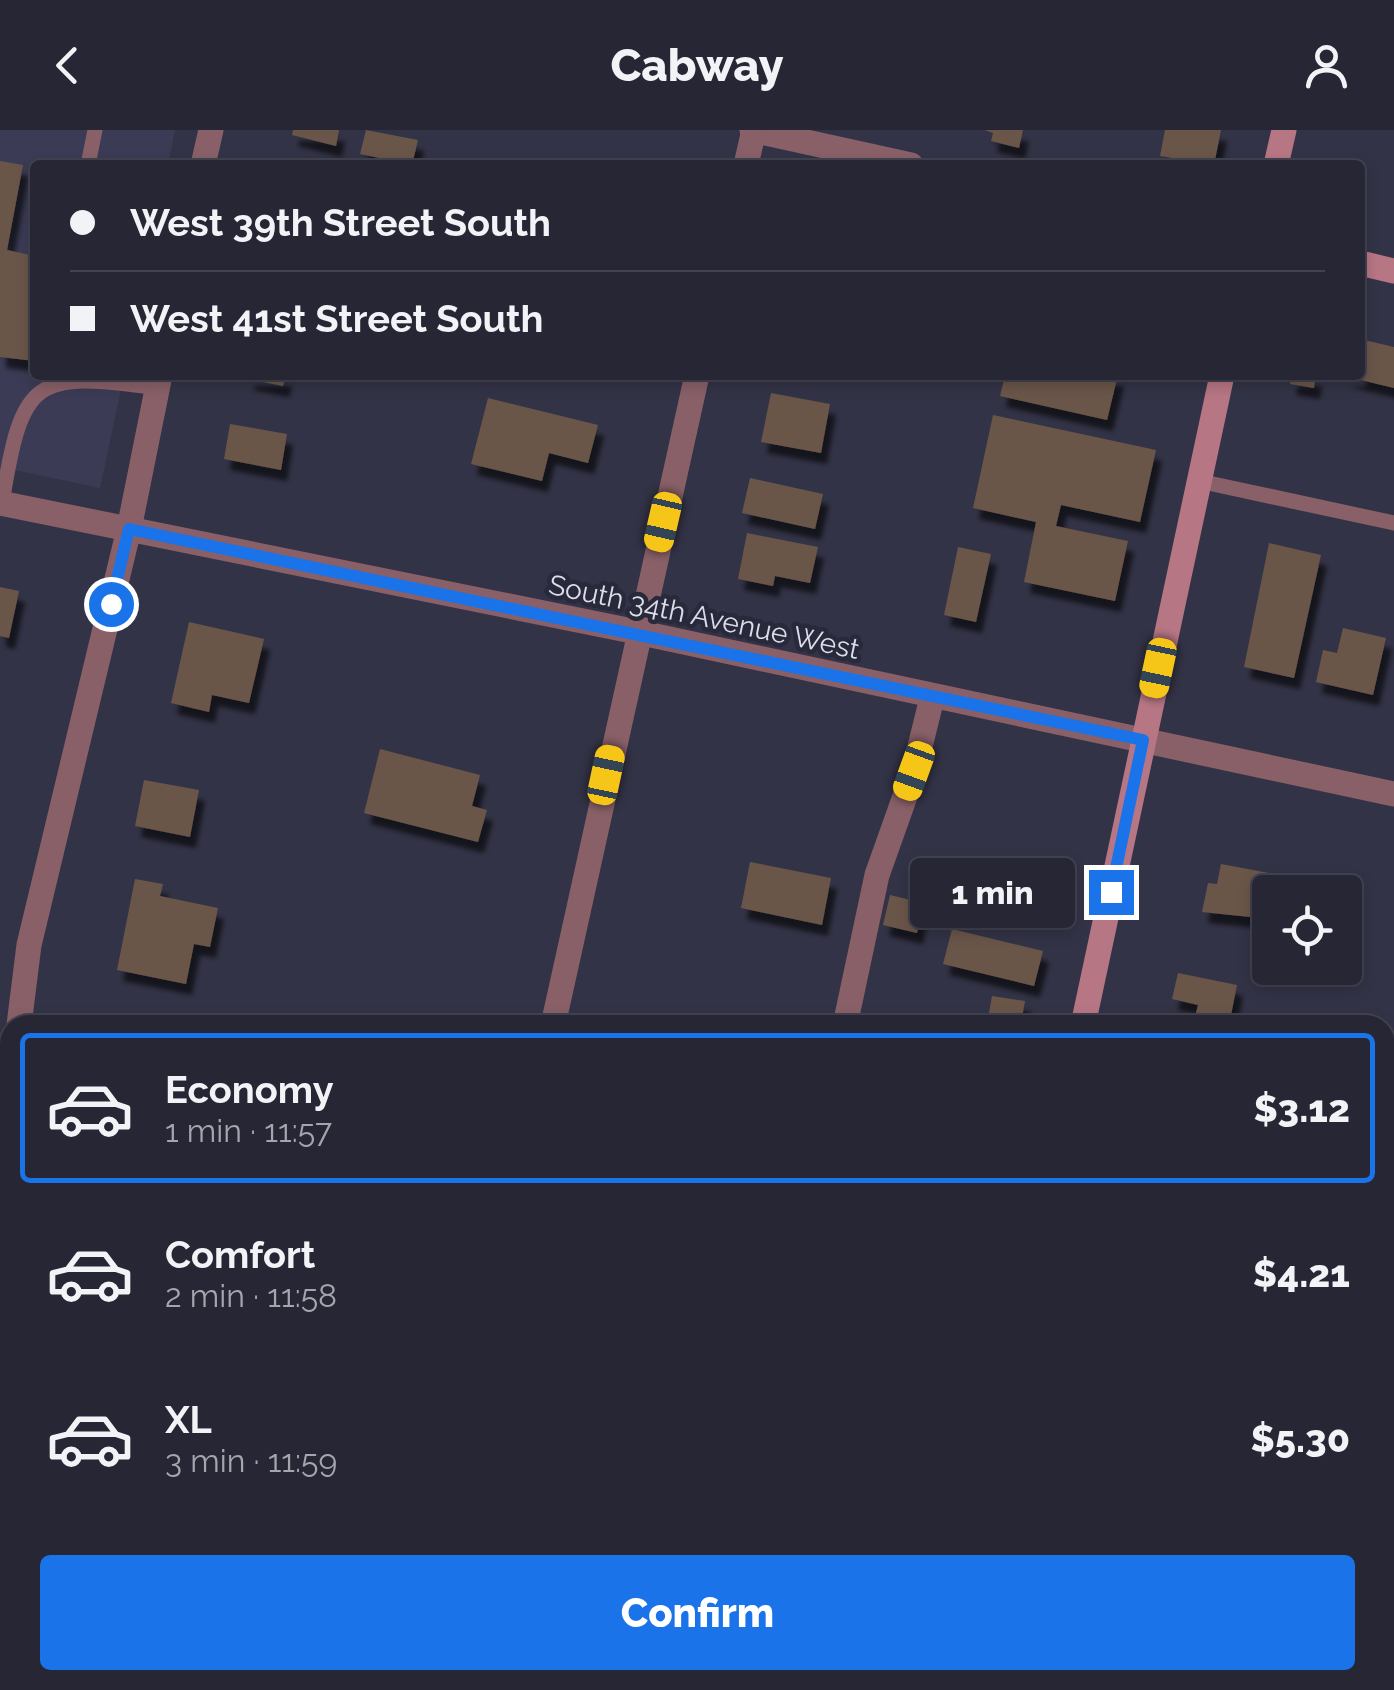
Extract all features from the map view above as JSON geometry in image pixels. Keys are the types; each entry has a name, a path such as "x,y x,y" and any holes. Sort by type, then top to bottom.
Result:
{"main road":[{"path":"1277,160 1284,130"},
{"path":"1365,264 1394,270"},
{"path":"1085,1015 1221,380"}],"street":[{"path":"205,160 210,130"},
{"path":"747,160 753,130 889,160"},
{"path":"554,1015 696,380"},
{"path":"20,1015 29,944 129,529 159,382"},
{"name":"South 34th Avenue West","path":"1,503 637,632 1394,794"},
{"path":"847,1015 877,874 914,771 932,698"}],"lane":[{"path":"89,160 95,130"},
{"path":"1,503 13,436 28,403 53,384 75,380"},
{"path":"122,380 159,382"},
{"path":"1199,481 1394,523"}],"shaded area":[{"path":"0,130 175,130 169,160 30,160 30,380 123,380 100,488 0,467"}],"building":[{"path":"293,130 339,130 336,146 292,135"},
{"path":"366,130 418,140 413,160 360,154"},
{"path":"985,130 1023,130 1019,148 991,141 993,133"},
{"path":"1165,130 1221,130 1215,160 1160,156"},
{"path":"0,161 23,165 7,250 30,255 30,360 0,357"},
{"path":"1365,340 1394,347 1394,388 1361,380 1365,380"},
{"path":"253,380 285,380 283,386"},
{"path":"1004,380 1117,380 1107,420 1000,396"},
{"path":"1291,380 1315,380 1314,388 1290,384"},
{"path":"771,393 830,404 821,453 761,442"},
{"path":"488,398 598,425 588,463 549,453 542,481 471,464"},
{"path":"993,415 1156,450 1140,522 1061,505 1056,526 1128,541 1115,601 1024,582 1036,522 973,508"},
{"path":"230,424 287,434 281,470 224,459"},
{"path":"750,478 823,494 815,529 742,513"},
{"path":"747,533 818,547 810,583 775,576 773,586 738,579"},
{"path":"1269,543 1321,555 1294,678 1244,667"},
{"path":"958,547 991,554 976,622 944,615"},
{"path":"0,587 19,591 9,638 0,636"},
{"path":"189,622 264,639 249,703 212,695 209,712 171,703"},
{"path":"1343,628 1386,638 1373,695 1316,682 1323,650 1337,653"},
{"path":"380,749 480,775 472,806 487,810 478,842 364,813"},
{"path":"144,780 199,790 190,837 135,826"},
{"path":"750,862 831,878 822,925 741,908"},
{"path":"1221,864 1269,873 1252,875 1252,917 1202,912 1208,883 1217,884"},
{"path":"135,879 163,884 160,896 218,908 210,947 194,944 186,984 117,970"},
{"path":"890,895 923,903 917,933 883,925"},
{"path":"952,929 1043,951 1034,986 943,964"},
{"path":"1178,973 1237,985 1231,1015 1196,1015 1198,1005 1172,999"},
{"path":"992,996 1025,1001 1023,1015 989,1013"}],"route":[{"path":"111,604 129,529 1143,740 1111,892"}]}
